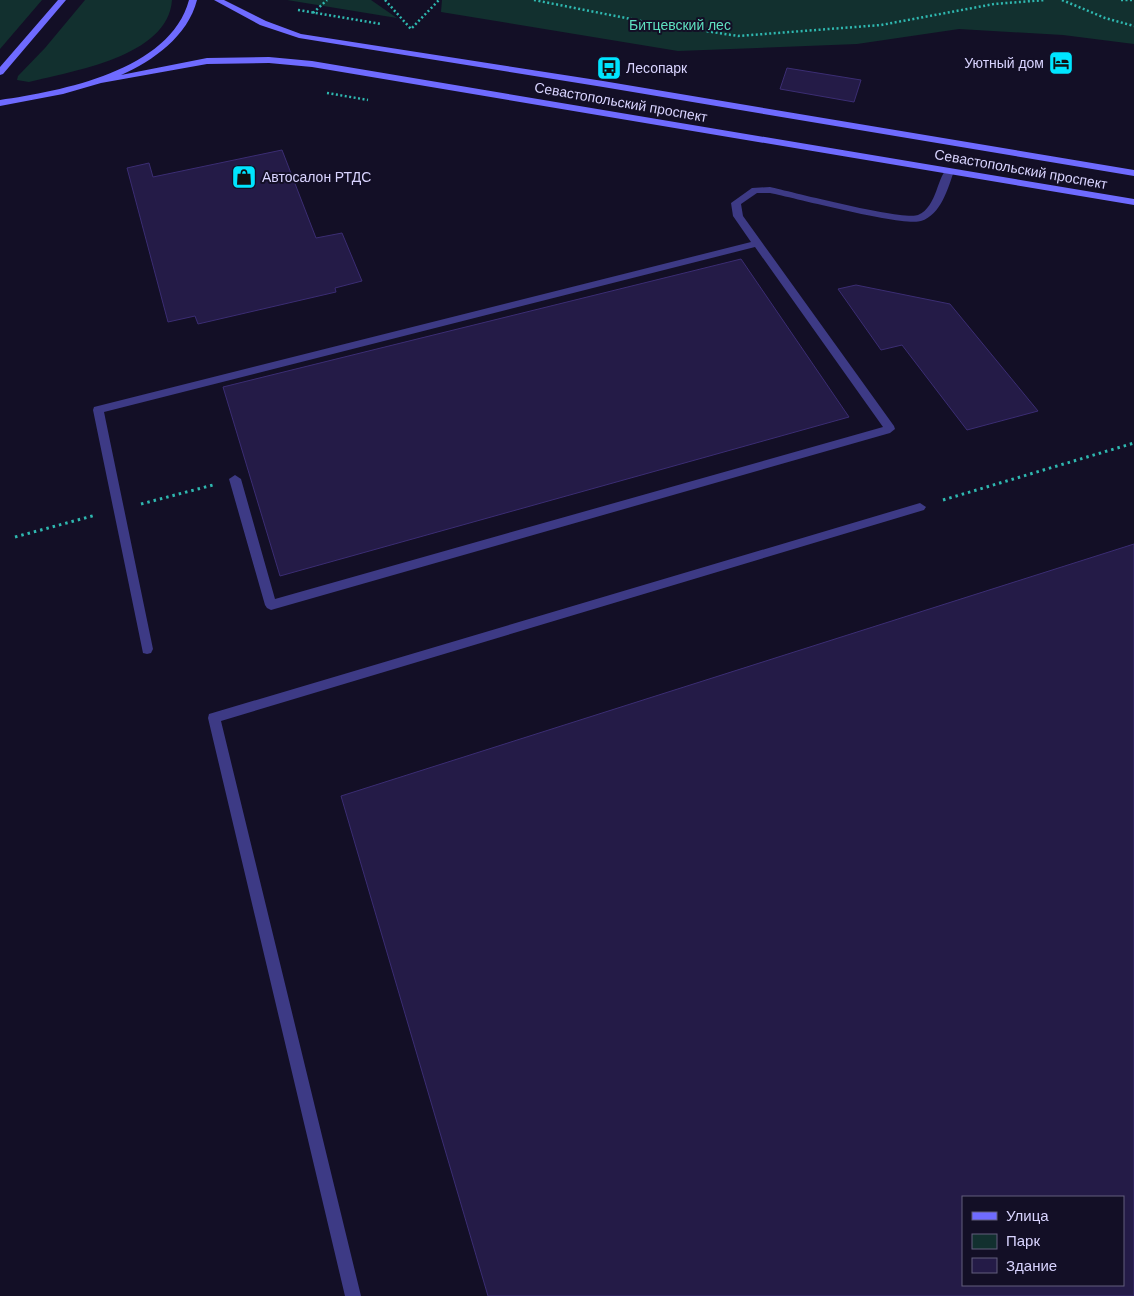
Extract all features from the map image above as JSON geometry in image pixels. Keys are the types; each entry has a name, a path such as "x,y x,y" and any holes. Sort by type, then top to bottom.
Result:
{"main road":[{"path":"0,72 62,0"},
{"path":"0,103 46,95 103,81 130,68 173,38 187,18 193,0"},
{"name":"Севастопольский проспект","path":"218,0 263,23 299,36 613,85 1134,173"},
{"name":"Севастопольский проспект","path":"103,81 207,61 269,60 312,64 1134,202"}],"lane":[{"path":"235,479 271,605 890,429 738,216 736,204 754,190 770,190 888,216 919,219 928,213 939,199 949,171"},
{"path":"147,649 98,410 758,243"},
{"path":"353,1296 214,718 920,507"}],"path":[{"path":"313,13 327,0"},
{"path":"385,0 417,35"},
{"path":"411,30 439,0"},
{"path":"534,0 641,21 738,36 881,24 994,4 1045,0"},
{"path":"1062,0 1104,18 1134,26"},
{"path":"1121,0 1134,0"},
{"path":"294,9 382,24"},
{"path":"401,28 411,30"},
{"path":"327,93 368,100"},
{"path":"920,507 1134,443"}],"green space":[{"path":"0,0 42,0 0,49"},
{"path":"85,0 172,0 166,19 154,35 136,48 115,58 69,73 29,82 17,80 18,76 45,48"},
{"path":"287,0 371,0 397,18"},
{"name":"Битцевский лес","path":"442,0 1134,0 1134,44 1063,35 959,29 857,44 678,51 441,12"}],"building":[{"path":"787,68 861,80 854,102 780,89"},
{"path":"282,150 316,238 342,233 362,281 335,288 336,292 198,324 195,316 168,322 127,168 149,163 153,177"},
{"path":"741,259 849,417 280,576 223,387"},
{"path":"856,285 950,304 1038,411 967,430 902,345 881,350 838,289"},
{"path":"1134,544 1134,1296 488,1296 341,796"}],"place":[{"name":"Уютный дом","path":"1061,63"},
{"name":"Лесопарк","path":"609,68"},
{"name":"Автосалон РТДС","path":"244,177"}]}
